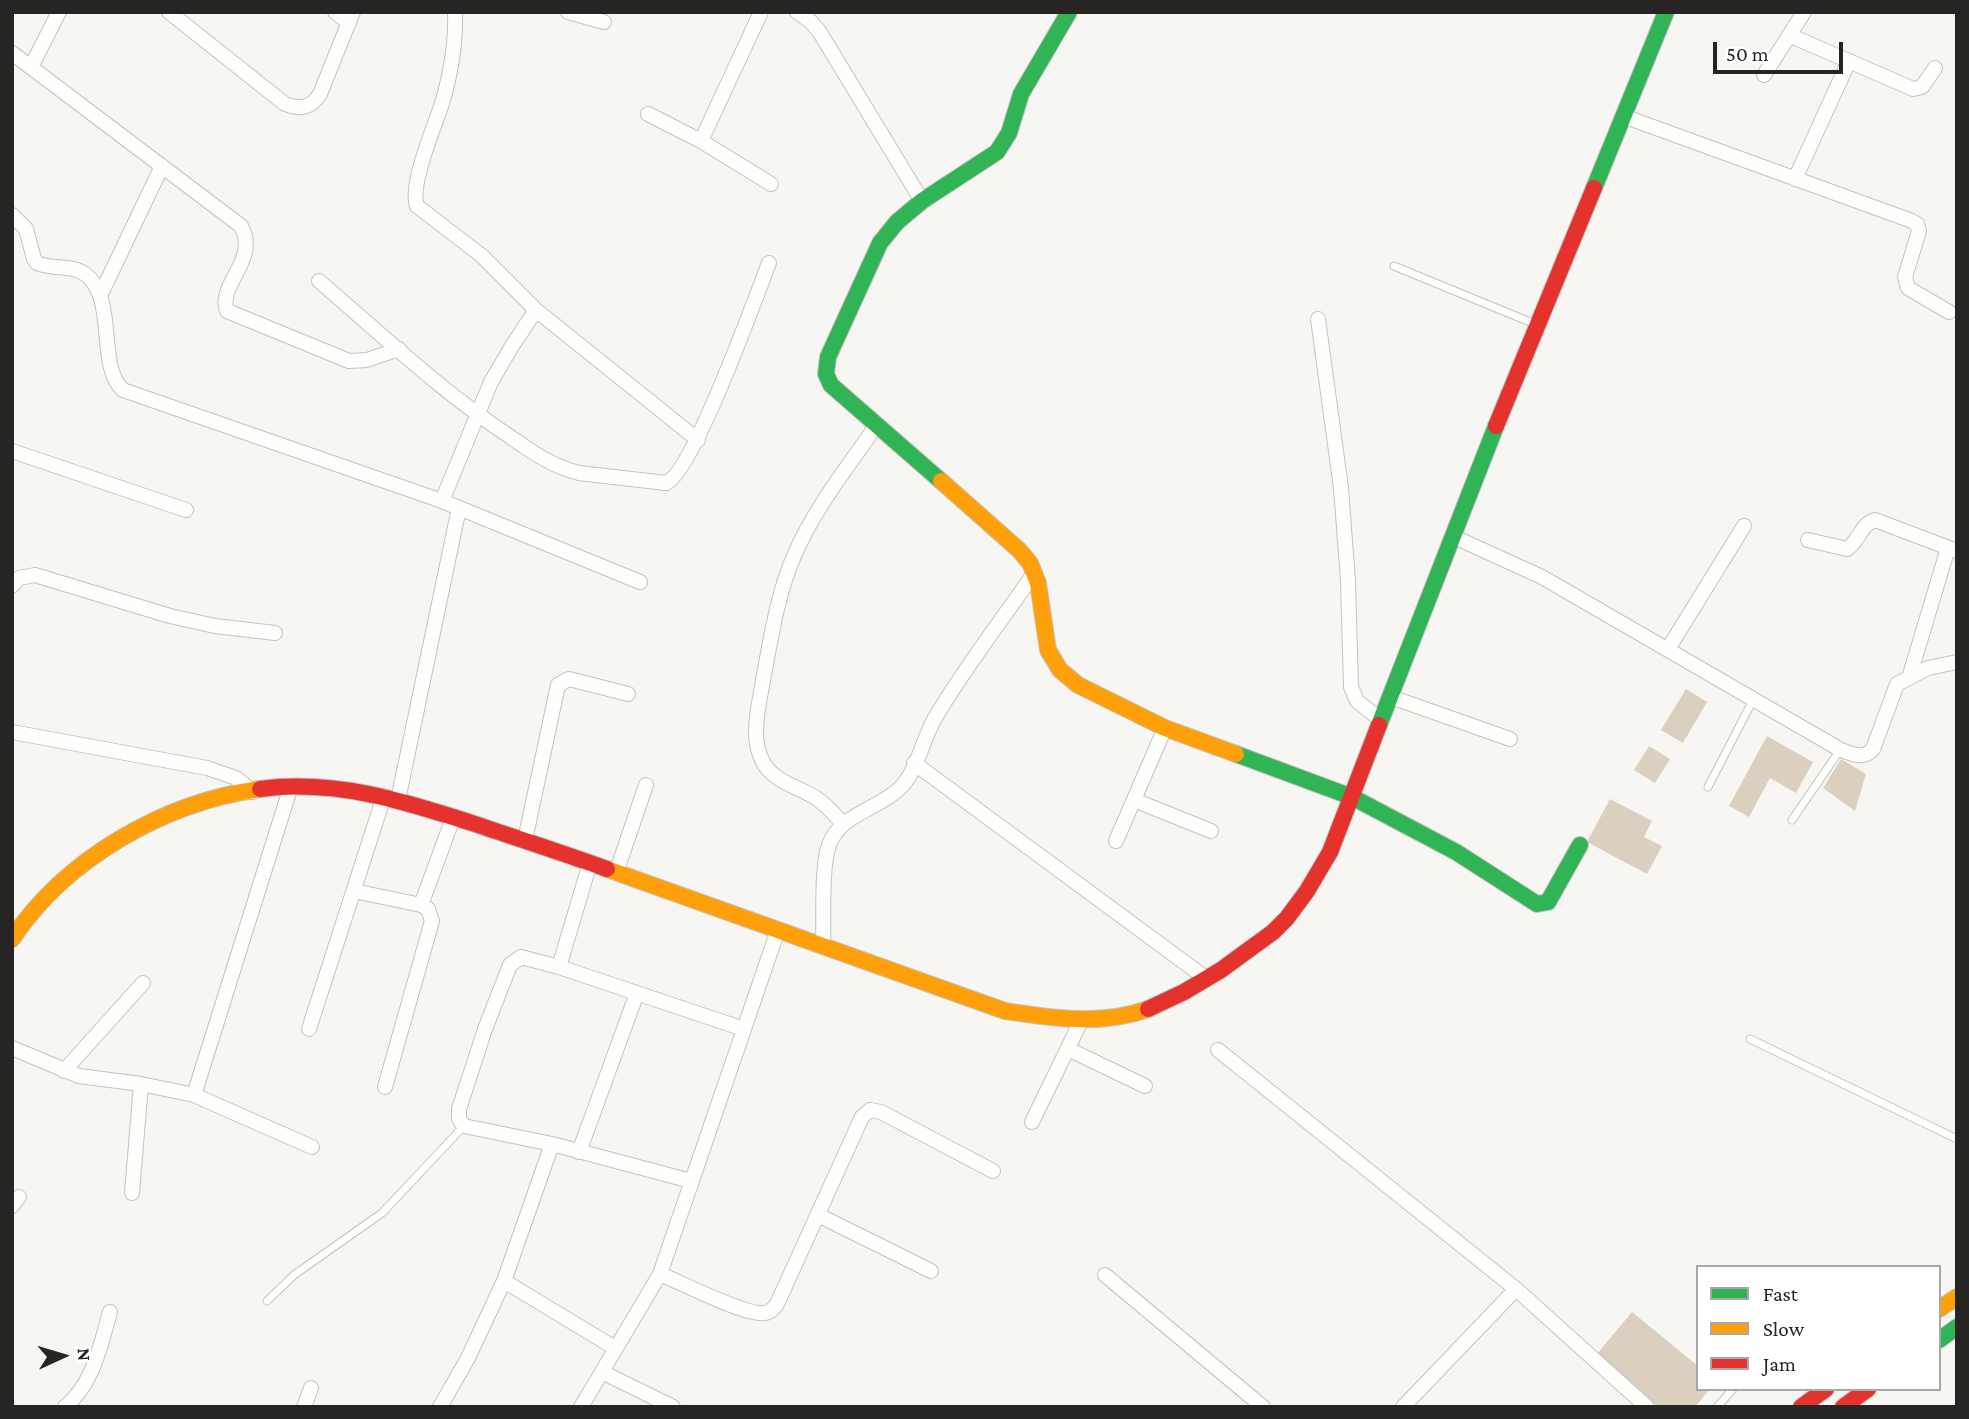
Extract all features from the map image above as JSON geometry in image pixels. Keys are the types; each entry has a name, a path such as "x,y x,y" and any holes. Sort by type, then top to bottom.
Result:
{"main road":[{"path":"1069,12 1021,94 1009,133 997,152 922,201 897,222 880,243 828,357 826,368 831,385 1019,550 1035,572 1048,650 1060,670 1078,685 1165,728 1352,797 1456,852 1537,904 1548,902 1580,845"},
{"path":"12,939 24,920 55,888 104,848 142,826 184,807 253,792 291,786 330,787 391,798 525,840 1005,1010 1056,1018 1108,1019 1133,1014 1208,979 1277,929 1308,890 1330,852 1452,536 1666,12"},
{"path":"1941,1308 1957,1297"},
{"path":"1941,1339 1957,1327"},
{"path":"1801,1407 1823,1391"},
{"path":"1843,1407 1865,1391"}],"street":[{"path":"31,67 60,12"},
{"path":"169,12 285,104 300,108 315,102 320,94 351,18 335,12"},
{"path":"455,12 452,61 415,188 415,200 422,211 482,256 537,310 698,440"},
{"path":"568,12 604,22"},
{"path":"701,141 761,12"},
{"path":"797,12 819,31 922,201"},
{"path":"1764,75 1801,13"},
{"path":"1789,35 1917,89 1922,87 1935,68"},
{"path":"12,53 241,226 246,236 246,252 226,298 227,311 349,361 367,360 399,349"},
{"path":"1795,179 1849,61"},
{"path":"648,114 701,141 771,184"},
{"path":"1623,116 1917,224 1918,236 1905,284 1949,312"},
{"path":"100,296 162,166"},
{"path":"12,215 26,229 37,263 84,273 92,282 100,296 114,377 123,390 442,501 640,582"},
{"path":"319,281 477,415 542,458 566,470 660,484 671,481 676,476 698,440 769,263"},
{"path":"442,501 498,370 537,310"},
{"path":"1318,319 1343,511 1348,580 1350,687 1357,701 1382,721"},
{"path":"843,824 824,804 773,775 764,763 757,742 758,712 775,623 793,557 816,512 876,426"},
{"path":"12,451 186,510"},
{"path":"309,1029 354,891 391,798 459,508"},
{"path":"1808,540 1847,548 1868,523 1875,520 1952,549 1909,678"},
{"path":"1668,649 1744,526"},
{"path":"1452,536 1542,577 1841,750 1857,756 1870,753 1897,684 1928,668 1957,662"},
{"path":"823,946 826,856 833,837 843,824 898,789 907,778 933,721 949,695 1035,572"},
{"path":"12,586 19,578 36,575 170,616 215,626 275,633"},
{"path":"525,840 558,685 569,680 628,694"},
{"path":"1391,696 1510,739"},
{"path":"1116,841 1165,728"},
{"path":"12,732 207,768 236,778 253,792"},
{"path":"914,763 1208,979"},
{"path":"616,873 646,785"},
{"path":"194,1095 291,786"},
{"path":"1134,800 1212,831"},
{"path":"421,905 453,818"},
{"path":"559,967 590,863"},
{"path":"354,891 421,905 428,909 432,920 385,1087"},
{"path":"581,1407 660,1274 778,930"},
{"path":"691,1181 552,1144 464,1126 459,1119 459,1109 485,1029 510,965 521,957 559,967 744,1029"},
{"path":"64,1071 143,982"},
{"path":"579,1152 637,993"},
{"path":"1032,1122 1082,1019"},
{"path":"12,1048 64,1071 95,1079 142,1084 194,1095 312,1147"},
{"path":"1068,1049 1145,1086"},
{"path":"1218,1050 1516,1289 1647,1407"},
{"path":"132,1193 142,1084"},
{"path":"660,1274 749,1312 765,1314 777,1304 862,1117 870,1110 881,1112 993,1171"},
{"path":"440,1407 468,1358 504,1282 552,1144"},
{"path":"818,1215 930,1271"},
{"path":"1105,1275 1263,1407"},
{"path":"504,1282 615,1348"},
{"path":"1403,1407 1516,1289"},
{"path":"65,1407 78,1396 86,1384 110,1312"},
{"path":"602,1372 673,1407"},
{"path":"304,1407 311,1388"}],"lane":[{"path":"1394,266 1537,325"},
{"path":"1708,787 1754,699"},
{"path":"1792,820 1841,750"},
{"path":"1750,1039 1957,1139"},
{"path":"267,1301 294,1275 382,1213 464,1126"},
{"path":"1717,1407 1731,1391"}],"building":[{"path":"1686,689 1707,702 1683,743 1661,730"},
{"path":"1767,736 1813,762 1796,793 1770,778 1749,817 1729,806"},
{"path":"1649,746 1670,759 1655,783 1634,770"},
{"path":"1841,759 1866,774 1855,811 1823,788"},
{"path":"1610,799 1652,821 1644,837 1662,846 1647,874 1587,842"},
{"path":"1632,1312 1696,1364 1696,1391 1708,1391 1695,1407 1658,1407 1596,1355"}],"traffic: fast":[{"path":"941,481 831,385 826,374 828,357 880,243 897,222 922,201 997,152 1009,133 1021,94 1069,12"},
{"path":"1594,188 1666,12"},
{"path":"1379,725 1496,426"},
{"path":"1236,754 1352,797 1456,852 1537,904 1548,902 1580,845"},
{"path":"1941,1339 1957,1327"}],"traffic: slow":[{"path":"941,481 1019,550 1030,563 1038,583 1048,650 1060,670 1078,685 1165,728 1236,754"},
{"path":"12,939 34,910 60,883 121,838 189,807 260,789"},
{"path":"607,869 1005,1011 1059,1018 1095,1019 1148,1009"},
{"path":"1941,1308 1957,1297"}],"traffic: jam":[{"path":"1496,426 1594,188"},
{"path":"1148,1009 1221,970 1273,932 1287,918 1330,852 1379,725"},
{"path":"260,789 315,787 396,800 607,869"},
{"path":"1801,1407 1823,1391"},
{"path":"1843,1407 1865,1391"}]}
